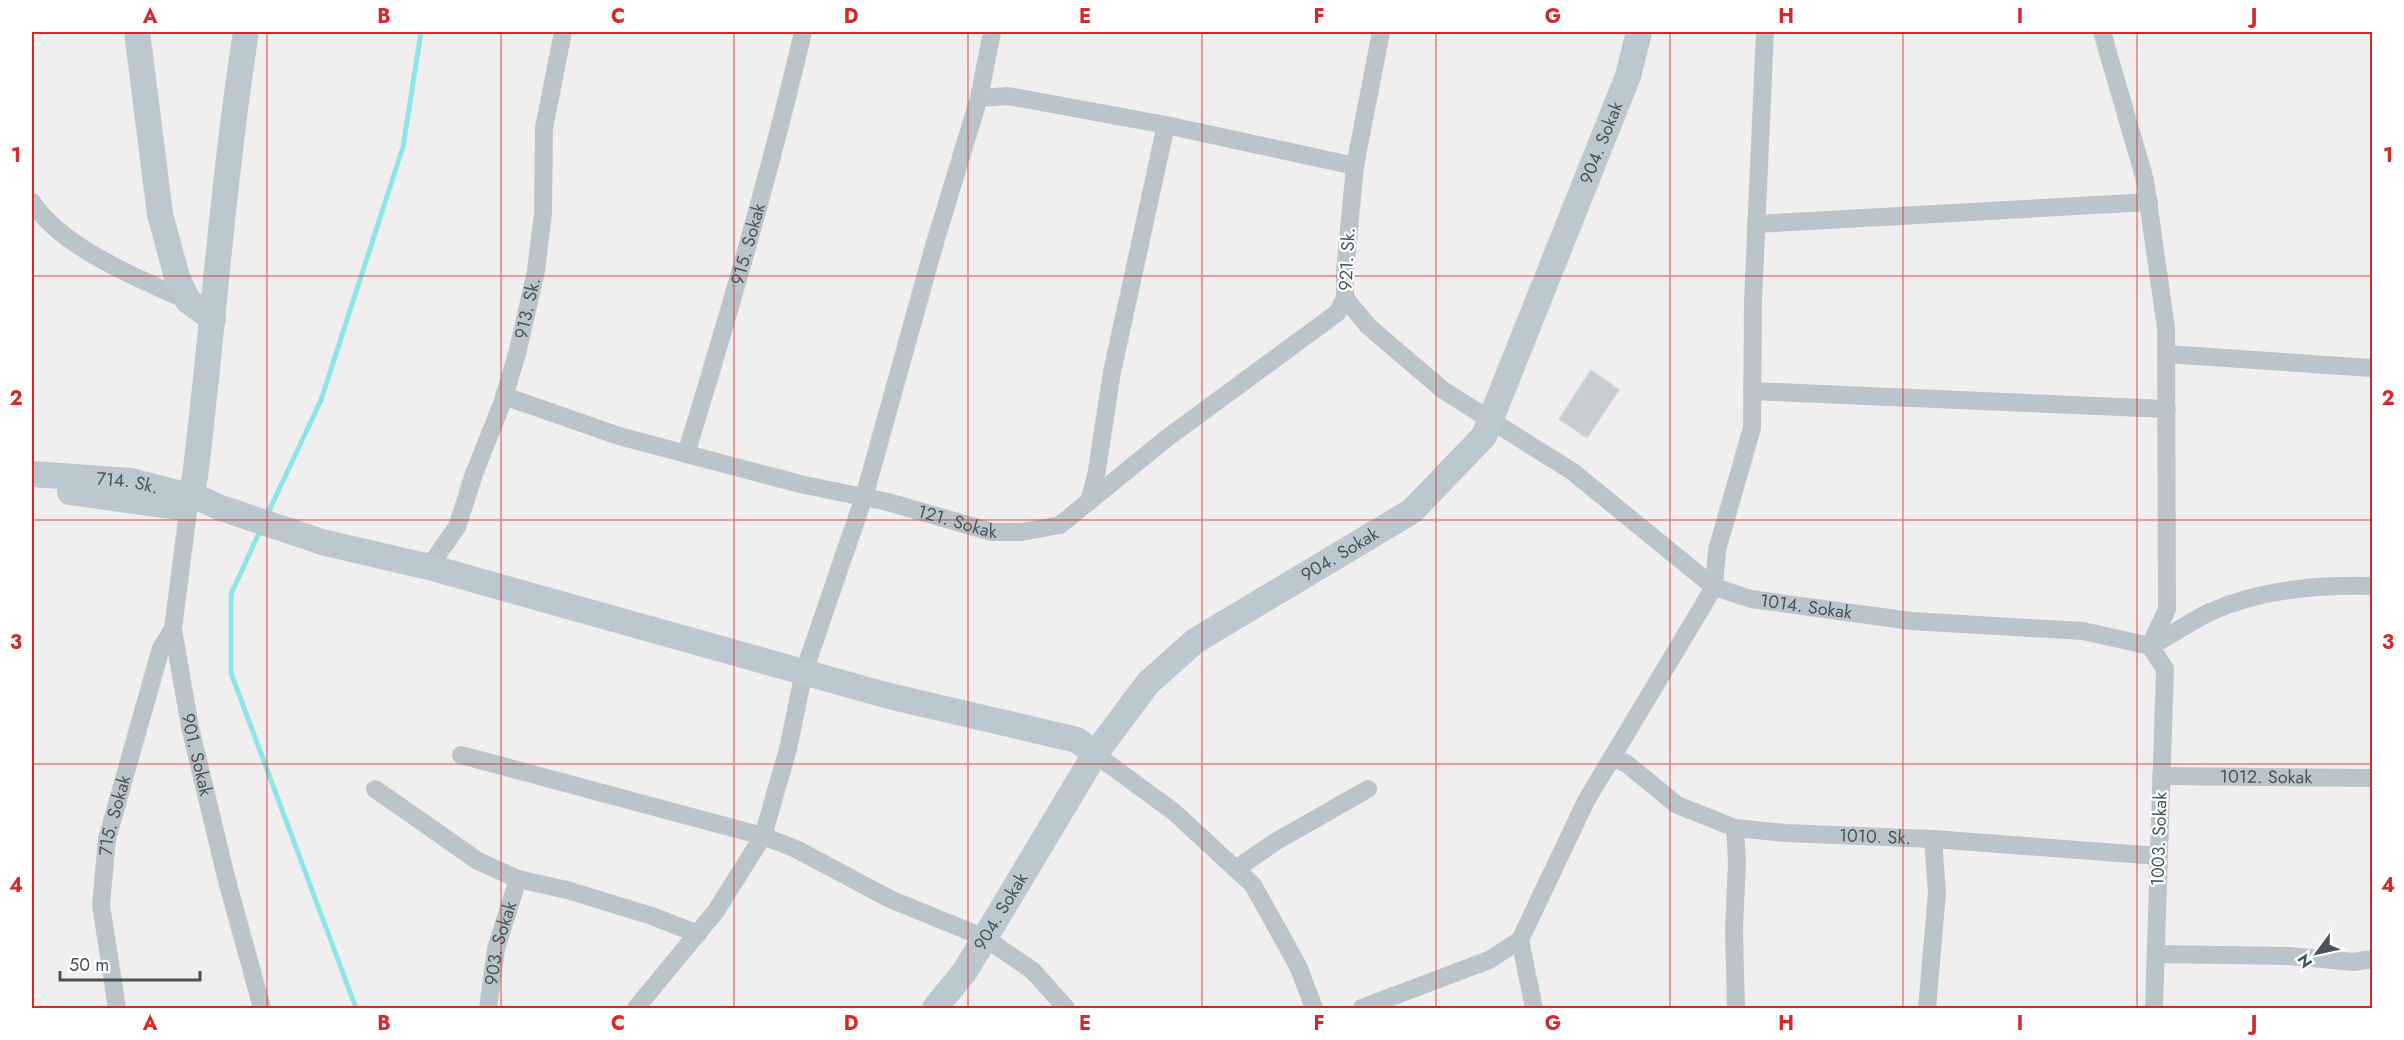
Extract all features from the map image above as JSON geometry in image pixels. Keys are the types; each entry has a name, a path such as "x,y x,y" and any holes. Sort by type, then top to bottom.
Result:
{"street":[{"path":"137,32 160,214 177,278 188,301"},
{"path":"32,486 189,502 195,477 213,319 232,121 246,32"},
{"name":"913. Sk.","path":"429,567 457,527 518,350 536,271 543,213 544,128 563,32"},
{"name":"915. Sokak","path":"686,454 779,135 803,32"},
{"path":"636,1008 698,934 763,836 788,750 804,672 864,497 933,246 979,98 992,32"},
{"name":"921. Sk.","path":"1381,32 1355,166 1345,272 1345,298 1368,326 1443,390 1491,419"},
{"name":"904. Sokak","path":"935,1008 965,972 1095,754 1148,682 1195,641 1412,511 1484,436 1628,76 1640,32"},
{"path":"1362,1008 1489,960 1520,940 1586,801 1714,586 1717,550 1752,428 1756,224 1764,32"},
{"path":"2102,32 2145,180 2166,328 2167,609 2150,646"},
{"path":"979,98 1008,96 1167,125 1355,166"},
{"path":"1089,502 1096,476 1112,372 1167,125"},
{"path":"32,202 40,216 88,253 188,301 213,319"},
{"path":"1756,224 2149,202"},
{"name":"121. Sokak","path":"504,396 619,436 800,484 864,497 992,532 1021,532 1060,525 1167,438 1337,313 1345,298"},
{"path":"2166,354 2373,368"},
{"path":"1752,391 2167,409"},
{"name":"1014. Sokak","path":"1491,419 1573,472 1714,586 1751,599 1911,621 2083,631 2150,646"},
{"name":"714. Sk.","path":"32,474 131,481 189,502 221,508 322,542 429,567 889,696 1077,740 1095,754"},
{"name":"901. Sokak","path":"189,502 173,629 193,739 226,877 262,1008"},
{"path":"2150,646 2210,612 2269,593 2330,585 2373,586"},
{"name":"715. Sokak","path":"117,1008 101,905 107,839 161,648 173,629"},
{"name":"1003. Sokak","path":"2150,646 2164,669 2154,1008"},
{"path":"1095,754 1174,812 1253,885 1298,966 1314,1008"},
{"path":"461,755 763,836 796,849 890,899 985,938 1033,971 1066,1008"},
{"name":"1010. Sk.","path":"1612,757 1627,764 1677,805 1735,828 1785,833 1933,839 2158,856"},
{"name":"1012. Sokak","path":"2161,776 2373,778"},
{"path":"375,789 478,861 518,879 567,890 652,916 698,934"},
{"path":"1236,869 1275,842 1368,789"},
{"path":"1735,828 1737,861 1734,930 1736,1008"},
{"path":"1926,1008 1937,894 1933,839"},
{"name":"903. Sokak","path":"488,1008 496,949 518,879"},
{"path":"1520,940 1534,1008"},
{"path":"2156,954 2289,956 2354,962 2373,959"}],"building":[{"path":"1591,370 1619,390 1587,438 1559,419"}],"waterway":[{"path":"267,515 321,400 403,147 421,32"},
{"path":"261,529 231,594 231,673 356,1008"}]}
